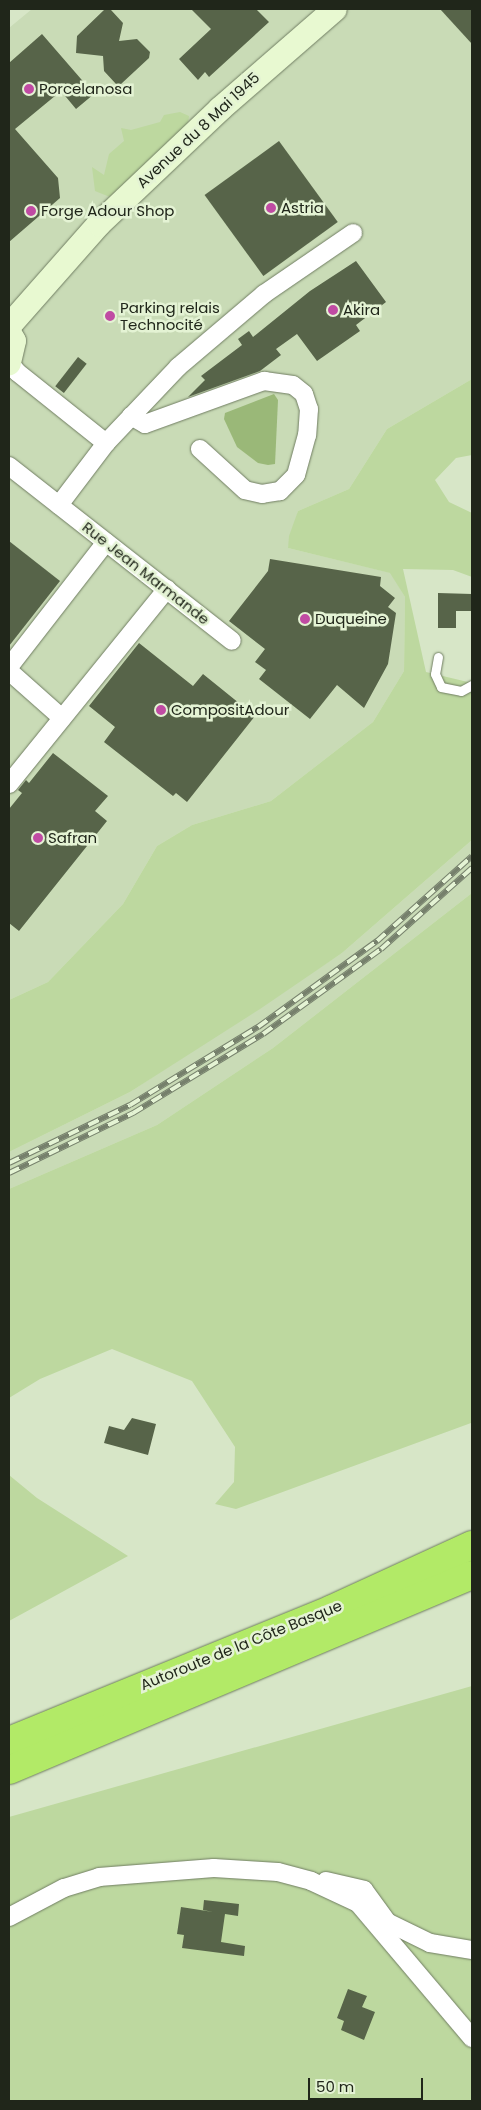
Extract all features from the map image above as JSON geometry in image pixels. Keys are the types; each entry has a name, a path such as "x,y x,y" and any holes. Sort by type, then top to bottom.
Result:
{"highway":[{"name":"Autoroute de la Côte Basque","path":"9,1741 330,1610 472,1545"},
{"name":"Autoroute de la Côte Basque","path":"9,1770 472,1575"}],"main road":[{"name":"Avenue du 8 Mai 1945","path":"9,326 90,232 220,109 335,9"},
{"path":"9,332 14,341 9,362"}],"street":[{"path":"59,505 106,443 217,332 264,294 352,233"},
{"path":"9,362 17,372 106,443"},
{"path":"131,416 145,424 264,381 293,385 304,394 309,409 307,435 296,475 280,491 262,494 245,490 200,449"},
{"name":"Rue Jean Marmande","path":"9,466 232,641"},
{"path":"9,667 106,542"},
{"path":"9,784 167,589"},
{"path":"9,671 62,718"},
{"path":"9,1917 64,1888 99,1877 146,1871 214,1868 278,1872 311,1881 358,1903 472,2038"},
{"path":"311,1881 336,1880 364,1890 387,1922 430,1943 472,1950"}],"lane":[{"path":"438,657 434,674 441,687 461,691 472,685"}],"shaded area":[{"path":"32,9 472,9 472,379 387,429 349,489 298,511 288,548 391,573 405,597 404,671 373,722 271,801 192,825 157,846 123,904 48,982 9,1000 9,28"},
{"path":"180,112 189,116 188,123 110,197 95,191 92,167 104,175 109,154 124,141 121,128 131,130 160,122 164,115"},
{"path":"472,379 472,455 456,458 435,480 449,502 472,513 472,577 453,570 403,569 426,672 472,683 472,840 342,953 260,1009 130,1092 9,1152 9,1000 48,982 123,904 157,846 192,825 271,801 373,722 404,671 405,597 390,573 288,548 289,536 298,511 349,489 387,429"},
{"path":"274,394 278,400 275,464 268,465 258,463 237,447 224,419 225,413"},
{"path":"472,840 472,893 273,1048 157,1125 9,1189 9,1152 130,1092 342,953"},
{"path":"472,893 471,1423 236,1509 215,1504 234,1482 235,1447 192,1381 112,1349 40,1379 9,1398 9,1189 157,1125 273,1048"},
{"path":"9,1475 37,1498 128,1556 9,1621"},
{"path":"472,1686 472,2101 9,2101 9,1817"}],"building":[{"path":"191,9 256,9 269,22 209,77 205,72 198,80 179,59 211,29"},
{"path":"440,9 472,9 472,44"},
{"path":"104,10 111,10 123,23 119,41 137,39 150,52 149,58 121,84 116,84 104,71 103,56 76,53 77,36"},
{"path":"42,34 94,94 76,109 61,91 15,129 58,178 60,198 9,242 9,63"},
{"name":"Astria","path":"279,141 338,222 263,276 205,195"},
{"path":"356,261 386,302 356,325 360,331 317,361 297,334 276,349 281,355 260,371 188,397 205,380 201,376 242,345 238,339 249,331 253,337 310,291"},
{"path":"78,357 87,364 64,393 55,386"},
{"path":"9,541 60,581 9,646"},
{"path":"270,559 381,577 380,586 395,598 388,607 396,613 388,664 364,708 337,685 310,719 259,679 266,670 255,662 265,649 229,621 268,571"},
{"path":"438,593 472,594 472,611 456,611 456,628 438,628"},
{"path":"139,643 193,686 203,674 255,716 187,802 176,793 173,796 104,742 115,727 89,706"},
{"path":"53,753 108,796 95,811 107,821 19,931 9,923 9,809 22,793 18,790 26,780 29,783"},
{"path":"132,1418 156,1424 148,1455 104,1443 109,1426 124,1430"},
{"path":"204,1900 239,1904 238,1916 225,1914 221,1942 245,1946 244,1956 182,1948 184,1935 177,1934 181,1907 213,1912 203,1910"},
{"path":"348,1989 367,1996 362,2007 375,2012 364,2040 341,2030 344,2021 337,2018"}],"railway":[{"path":"9,1163 130,1105 258,1027 377,941 472,856"},
{"path":"9,1173 133,1113 263,1034 381,949 472,868"}],"place":[{"name":"Porcelanosa","path":"29,89"},
{"name":"Astria","path":"271,208"},
{"name":"Forge Adour Shop","path":"31,211"},
{"name":"Akira","path":"333,310"},
{"name":"Parking relais Technocité","path":"110,316"},
{"name":"Duqueine","path":"305,619"},
{"name":"CompositAdour","path":"161,710"},
{"name":"Safran","path":"38,838"}]}
